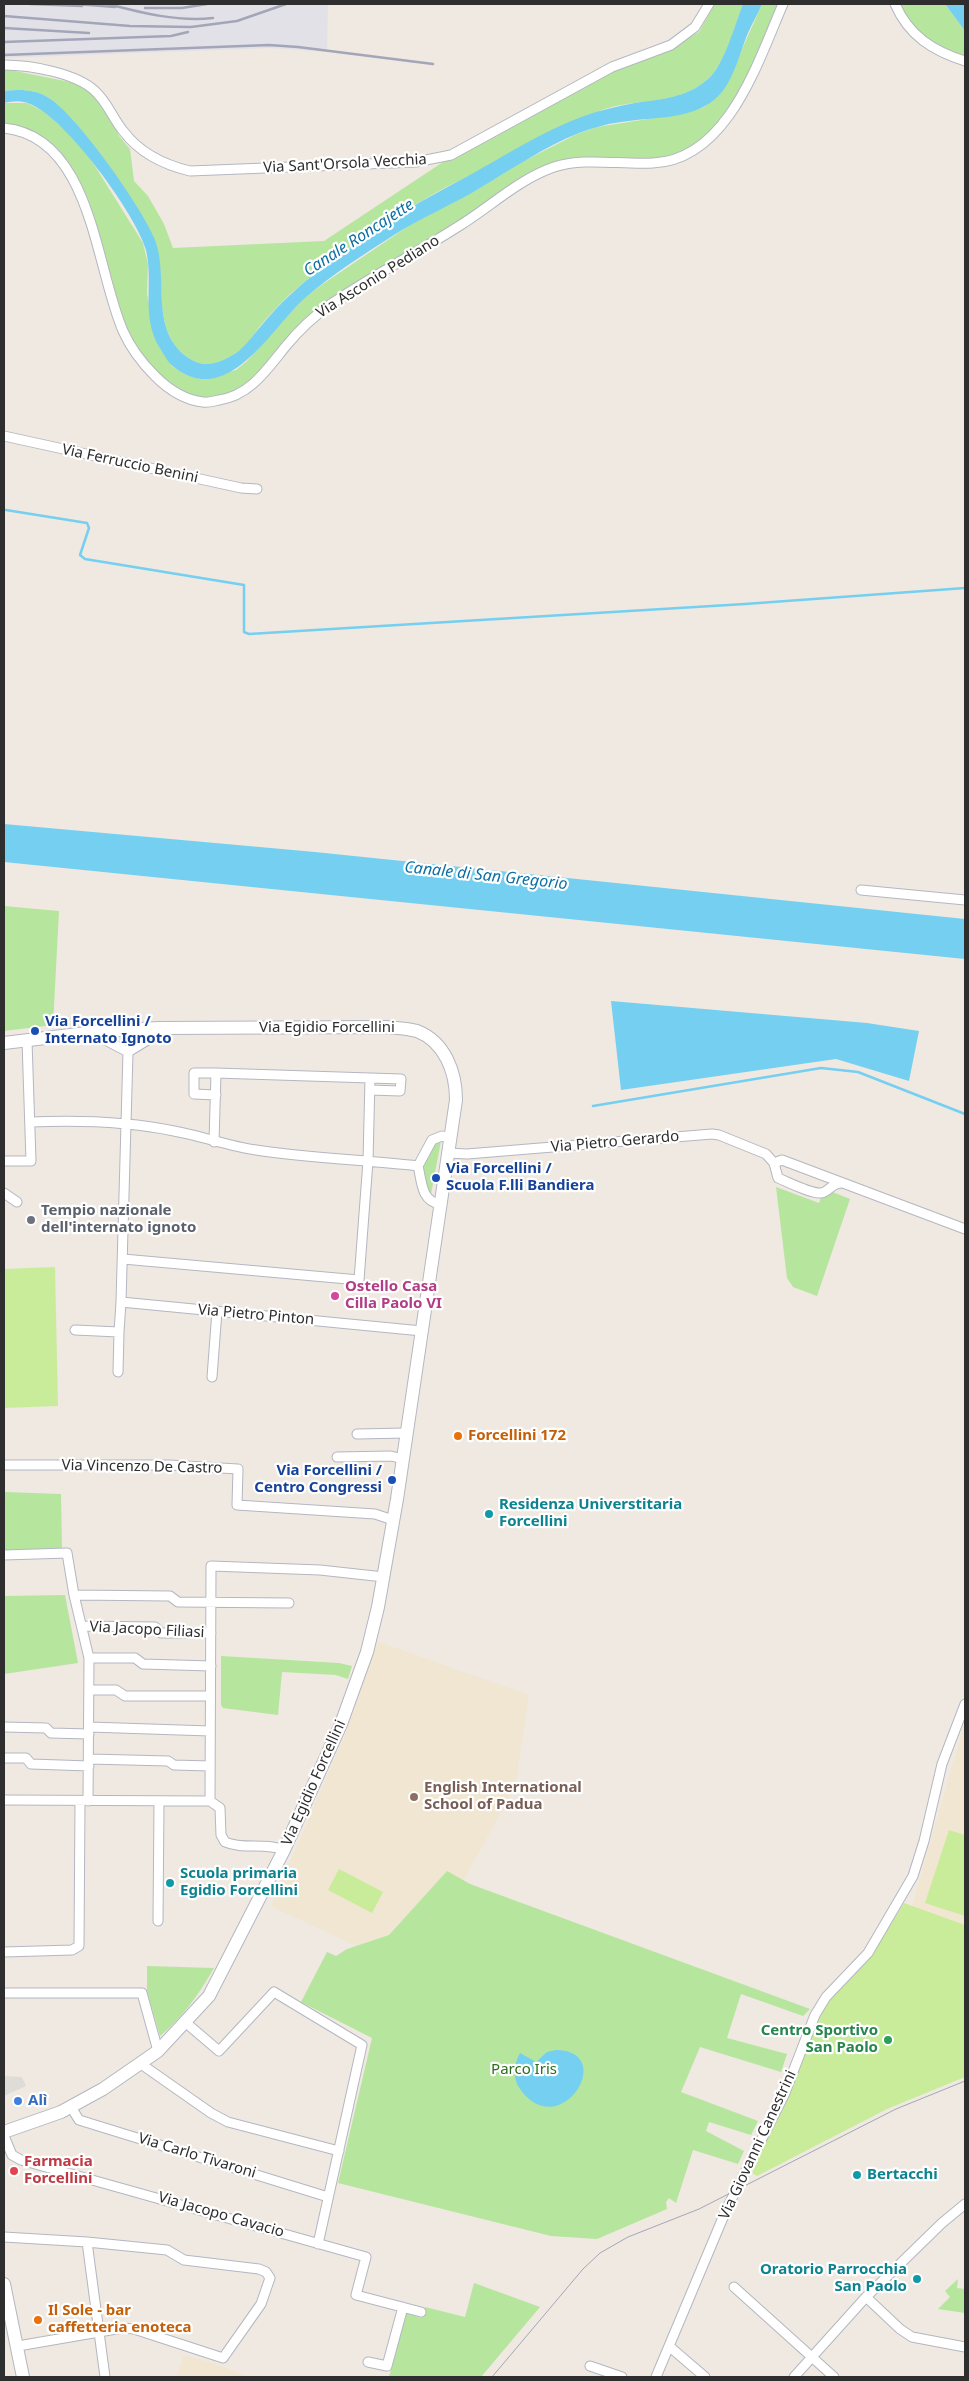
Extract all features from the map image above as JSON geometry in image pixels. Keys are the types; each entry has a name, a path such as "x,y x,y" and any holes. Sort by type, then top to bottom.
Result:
{"street":[{"name":"Via Sant'Orsola Vecchia","path":"4,65 58,73 83,82 105,101 124,133 136,144 158,160 190,171 416,162 451,155 612,67 671,45 695,27 709,4"},
{"name":"Via Asconio Pediano","path":"4,128 32,136 49,146 72,176 91,228 123,331 139,360 168,390 204,403 233,398 258,381 288,344 317,314 348,292 459,226 535,176 553,168 574,163 658,163 688,155 710,138 730,114 745,89 782,4"},
{"path":"895,4 911,31 924,43 944,54 965,61"},
{"name":"Via Ferruccio Benini","path":"4,436 241,488 257,489"},
{"path":"861,890 965,900"},
{"name":"Via Egidio Forcellini","path":"4,1043 102,1031 159,1028 386,1027 418,1032 440,1048 451,1065 456,1087 451,1138 384,1577 371,1637 360,1674 341,1724 284,1850 209,1996 158,2051 141,2064 71,2107 4,2132"},
{"path":"128,1052 146,1041 159,1028"},
{"path":"102,1031 107,1041 128,1052"},
{"path":"4,1161 31,1161 32,1122 27,1041"},
{"path":"118,1372 128,1052"},
{"path":"216,1095 194,1094 194,1073 401,1079 400,1091 370,1090"},
{"path":"214,1142 216,1073"},
{"path":"123,1259 359,1280 368,1160 370,1078"},
{"path":"32,1122 88,1120 127,1123 176,1131 214,1142 256,1150 418,1166"},
{"name":"Via Pietro Gerardo","path":"448,1153 466,1154 712,1134 757,1150 771,1160 778,1178 820,1193 831,1181"},
{"path":"440,1204 431,1203 425,1196 418,1166 432,1140 436,1138 451,1138"},
{"name":"Via Pietro Gerardo","path":"771,1160 782,1160 831,1181 842,1183 965,1229"},
{"path":"4,1193 17,1202"},
{"name":"Via Pietro Pinton","path":"121,1302 422,1330"},
{"path":"212,1377 217,1311"},
{"path":"75,1330 119,1332"},
{"path":"357,1434 406,1433"},
{"path":"337,1457 392,1456 403,1459"},
{"name":"Via Vincenzo De Castro","path":"4,1465 169,1466 238,1469 237,1505 375,1514 393,1520"},
{"name":"Via Jacopo Filiasi","path":"4,1555 67,1553 74,1595 83,1626 89,1658 89,1762 84,1801 79,1946 72,1950 4,1952"},
{"name":"Via Jacopo Filiasi","path":"284,1850 271,1846 239,1845 225,1842 221,1835 220,1808 210,1801 211,1566 320,1570 384,1577"},
{"name":"Via Jacopo Filiasi","path":"74,1595 170,1596 178,1602 289,1603"},
{"name":"Via Jacopo Filiasi","path":"83,1626 156,1627 161,1633 211,1633"},
{"name":"Via Jacopo Filiasi","path":"89,1658 135,1658 143,1664 211,1666"},
{"path":"89,1690 116,1690 125,1696 210,1696"},
{"name":"Via Giovanni Canestrini","path":"656,2377 727,2208 784,2095 815,2015 826,1997 868,1953 913,1876 924,1841 942,1764 965,1704"},
{"path":"4,1727 46,1728 51,1733 89,1731 210,1731"},
{"path":"4,1758 26,1758 31,1764 168,1761 174,1765 210,1766"},
{"path":"4,1800 210,1801"},
{"path":"158,1920 159,1802"},
{"path":"185,2022 219,2051 274,1992 362,2045 318,2244"},
{"path":"4,1993 142,1993 158,2051"},
{"path":"141,2064 228,2122 339,2151"},
{"name":"Via Carlo Tivaroni","path":"71,2107 80,2120 328,2197"},
{"name":"Via Jacopo Cavacio","path":"4,2136 12,2155 22,2160 366,2257 356,2294 421,2312"},
{"path":"794,2377 866,2297 942,2223 965,2204"},
{"path":"4,2237 87,2242 167,2250 184,2260 259,2269 268,2274 270,2283 261,2304 223,2358 134,2329 122,2328 18,2346"},
{"path":"87,2242 105,2377"},
{"path":"4,2284 23,2377"},
{"path":"734,2286 834,2377"},
{"path":"866,2297 900,2329 912,2337 965,2347"},
{"path":"368,2362 387,2366 403,2307"},
{"path":"670,2347 705,2377"},
{"path":"590,2366 622,2377"}],"shaded area":[{"path":"4,4 328,4 327,52 271,48 4,58"},
{"name":"English International School of Padua","path":"376,1641 529,1695 515,1787 463,1881 446,1871 389,1935 356,1946 271,1906 347,1730 373,1656"},
{"path":"965,1721 965,1925 912,1906"},
{"path":"4,2076 22,2077 26,2086 4,2096"},
{"path":"184,2355 209,2362 251,2377 176,2377"}],"green space":[{"path":"715,4 743,4 720,64 708,79 696,88 670,98 627,104 599,111 433,194 316,273 289,295 240,350 226,359 209,364 198,363 192,360 179,349 170,337 162,307 159,260 156,245 139,211 93,144 61,108 44,95 27,90 4,91 4,70 10,70 75,83 104,102 119,136 130,149 134,181 148,196 164,224 173,248 324,241 452,156 502,132 613,70 660,54 699,32"},
{"path":"762,4 780,4 745,88 709,137 665,161 554,163 315,312 257,380 233,396 204,401 170,389 140,359 123,330 94,227 75,175 50,144 34,134 13,126 4,125 4,103 27,103 45,112 73,137 93,163 143,243 148,264 147,294 158,345 172,366 183,373 199,379 236,370 247,361 304,298 320,286 410,225 478,189 524,161 577,134 597,127 686,113 704,107 719,95 728,81"},
{"path":"898,4 945,4 965,31 965,59 928,40 914,28"},
{"path":"4,906 59,911 53,1025 4,1031"},
{"path":"441,1141 431,1194 428,1193 422,1166 435,1142"},
{"path":"776,1187 819,1203 821,1198 830,1191 850,1199 817,1296 793,1287 787,1278"},
{"path":"55,1267 58,1406 4,1408 4,1269"},
{"path":"4,1492 61,1494 62,1550 4,1551"},
{"path":"65,1595 78,1663 4,1674 4,1596"},
{"path":"221,1656 339,1663 352,1666 348,1679 336,1675 282,1672 278,1715 223,1708 221,1705"},
{"path":"949,1830 965,1835 965,1916 925,1903"},
{"path":"339,1869 383,1892 372,1913 328,1890"},
{"name":"Parco Iris","path":"447,1871 470,1884 810,2009 803,2016 741,1994 727,2038 787,2054 781,2072 700,2047 681,2092 758,2121 751,2135 709,2122 706,2131 744,2151 738,2164 693,2150 676,2203 669,2198 666,2202 667,2209 597,2239 551,2236 338,2183 372,2038 301,2002 327,1952 336,1956 347,1949 389,1935"},
{"name":"Centro Sportivo San Paolo","path":"904,1903 965,1925 965,2077 887,2109 757,2176 752,2173 823,2010 872,1951"},
{"path":"147,1966 214,1968 190,2005 160,2036 147,1991"},
{"path":"958,2279 957,2288 965,2289 965,2313 938,2309 950,2297 945,2291"},
{"path":"474,2283 540,2307 481,2377 389,2377 406,2313 421,2318 425,2307 465,2317"}],"water":[{"path":"743,4 762,4 748,33 731,78 721,94 714,100 693,111 669,117 633,120 594,128 579,133 541,152 405,229 349,264 306,297 248,359 231,372 213,378 194,378 174,367 161,350 151,326 149,313 149,275 146,250 129,214 97,168 79,146 45,113 24,102 4,103 4,91 27,90 44,95 61,108 92,142 124,186 155,240 161,272 164,321 169,335 178,349 192,360 198,363 209,364 226,359 240,350 282,303 316,273 427,198 569,122 610,108 673,97 700,85 714,73 719,65"},
{"path":"945,4 965,4 965,31"},
{"name":"Canale di San Gregorio","path":"4,824 315,852 965,919 965,959 4,862"},
{"path":"611,1001 867,1023 919,1031 909,1081 836,1059 621,1090"},
{"path":"556,2050 574,2054 583,2064 583,2078 577,2091 566,2102 551,2107 536,2103 520,2089 517,2085 515,2066 520,2053 536,2062 547,2052"}],"waterway":[{"path":"6,510 87,523 89,528 80,555 85,559 244,585 244,632 249,634 745,604 965,588"},
{"path":"593,1106 821,1068 858,1072 965,1114"}],"tram line":[{"path":"492,2377 583,2269 600,2253 628,2237 699,2209 896,2109 965,2081"}],"railway":[{"path":"30,4 82,6"},
{"path":"75,4 115,7"},
{"path":"108,4 173,18 213,18"},
{"path":"145,8 182,8 207,4"},
{"path":"4,16 130,26 191,27 237,21 286,4"},
{"path":"4,28 89,33"},
{"path":"4,42 171,36 188,32"},
{"path":"4,55 269,45 433,64"}],"place":[{"name":"Via Forcellini / Internato Ignoto","path":"35,1031"},
{"name":"Via Forcellini / Scuola F.lli Bandiera","path":"436,1178"},
{"name":"Tempio nazionale dell'internato ignoto","path":"31,1220"},
{"name":"Ostello Casa Cilla Paolo VI","path":"335,1296"},
{"name":"Forcellini 172","path":"458,1436"},
{"name":"Via Forcellini / Centro Congressi","path":"392,1480"},
{"name":"Residenza Universtitaria Forcellini","path":"489,1514"},
{"name":"English International School of Padua","path":"414,1797"},
{"name":"Scuola primaria Egidio Forcellini","path":"170,1883"},
{"name":"Centro Sportivo San Paolo","path":"888,2040"},
{"name":"Alì","path":"18,2101"},
{"name":"Farmacia Forcellini","path":"14,2171"},
{"name":"Bertacchi","path":"857,2175"},
{"name":"Oratorio Parrocchia San Paolo","path":"917,2279"},
{"name":"Il Sole - bar caffetteria enoteca","path":"38,2320"}],"water label":[{"name":"Canale Roncajette","path":"359,238"}]}
